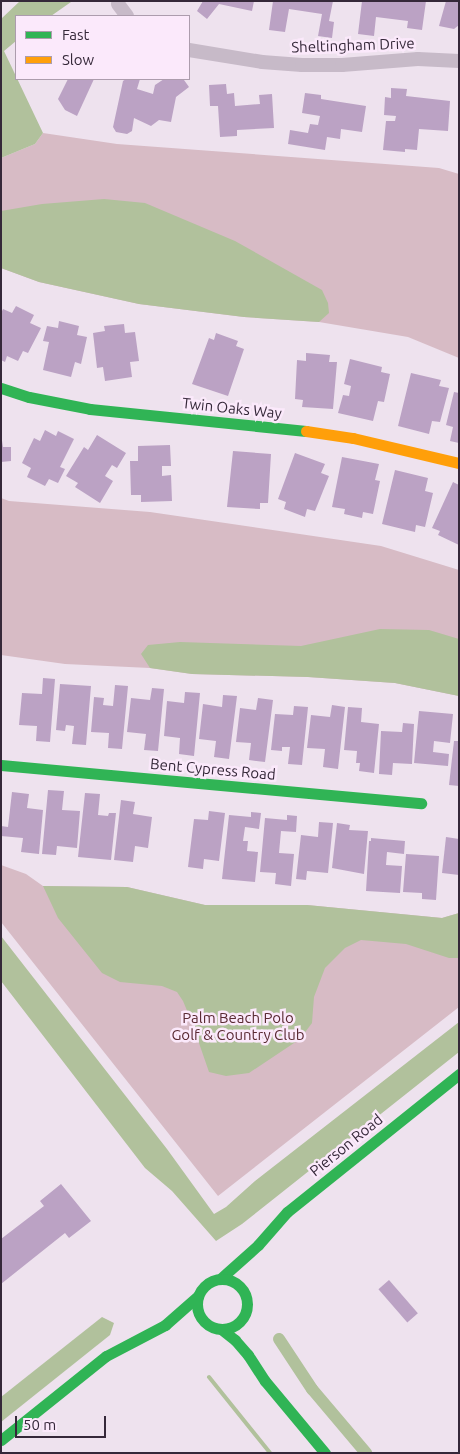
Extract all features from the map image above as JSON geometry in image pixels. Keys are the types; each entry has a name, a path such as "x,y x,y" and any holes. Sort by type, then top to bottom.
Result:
{"street":[{"path":"115,2 125,15"},
{"name":"Sheltingham Drive","path":"190,50 262,62 302,65 342,65 418,59 459,61"},
{"name":"Twin Oaks Way","path":"1,388 29,397 90,409 298,430 353,438 459,463"},
{"name":"Bent Cypress Road","path":"1,765 422,803"},
{"name":"Pierson Road","path":"220,1279 258,1245 286,1212 459,1074"},
{"name":"Pierson Road","path":"242,1289 245,1274 258,1245"},
{"path":"1,1440 106,1356 165,1325 198,1296 204,1286 220,1279 232,1282 242,1289 246,1301 241,1320 248,1355"},
{"path":"195,1323 199,1314 198,1296"},
{"path":"165,1325 195,1323 222,1329 229,1328 241,1320"},
{"path":"222,1329 248,1355 265,1381 325,1453"}],"green space":[{"path":"43,133 117,144 439,168 459,174 459,358 408,337 319,322 244,317 139,304 39,282 1,268 1,158 35,144"},
{"path":"1,498 9,501 150,512 381,546 459,570 459,696 395,683 308,677 192,674 150,668 65,664 1,655"},
{"name":"Palm Beach Polo Golf & Country Club","path":"1,865 26,874 43,886 127,887 205,905 307,905 442,918 459,913 459,1007 218,1196 1,922"}],"shaded area":[{"path":"20,1 71,2 52,15 15,15 15,42 4,51 15,74 15,80 18,80 43,133 35,144 1,158 1,19"},
{"path":"104,199 145,203 235,241 322,290 328,303 329,313 319,322 244,317 139,304 39,282 1,268 1,211 42,204"},
{"path":"380,629 429,630 459,639 459,696 395,683 308,677 192,674 150,668 141,654 148,645 180,642 301,646"},
{"path":"43,886 127,887 205,905 307,905 442,918 459,913 459,958 449,958 406,944 361,940 345,948 325,968 314,997 312,1023 300,1039 249,1073 226,1076 209,1072 191,1020 177,992 162,986 120,982 102,973 58,918"},
{"path":"1,936 167,1149 214,1214 226,1207 255,1181 459,1022 459,1052 242,1224 216,1241 172,1191 145,1168 1,981"},
{"path":"102,1317 114,1323 110,1335 1,1422 1,1397"}],"building":[{"path":"203,1 254,1 252,11 219,4 207,19 197,11"},
{"path":"273,1 333,1 329,21 334,22 332,38 318,36 322,14 289,9 285,32 269,30"},
{"path":"362,1 426,1 422,30 407,28 408,21 376,17 374,36 358,34"},
{"path":"446,1 459,1 459,25 454,29 439,26"},
{"path":"68,80 94,80 77,116 65,110 58,99"},
{"path":"140,80 137,89 153,94 155,85 162,80 184,80 189,87 176,97 171,122 159,120 151,126 134,118 132,131 127,134 116,132 113,127 123,81"},
{"path":"226,84 227,94 234,93 235,106 260,104 259,95 272,94 274,128 237,130 237,136 220,137 218,106 210,106 209,85"},
{"path":"391,88 407,89 406,96 450,101 448,131 419,129 417,150 405,149 405,152 383,150 386,121 395,121 396,116 384,115 385,97 391,98"},
{"path":"305,93 321,95 321,99 366,106 362,132 341,129 340,139 327,137 325,150 288,144 290,130 308,133 310,124 318,125 320,116 302,113"},
{"path":"16,306 34,315 30,323 41,328 28,353 23,351 18,361 7,356 5,362 1,360 1,313 3,309 12,313"},
{"path":"59,321 79,326 77,335 87,337 81,364 75,362 71,377 43,370 49,342 43,341 47,326 58,328"},
{"path":"124,324 125,333 135,332 139,361 130,362 132,377 105,381 103,367 97,368 93,333 105,331 104,326"},
{"path":"216,333 238,341 236,346 244,349 228,396 192,384 209,338 214,340"},
{"path":"306,353 330,355 329,362 337,362 333,409 302,407 303,400 295,399 297,360 306,361"},
{"path":"350,359 382,367 381,372 390,374 384,402 378,401 373,421 338,413 343,395 349,396 351,386 344,384"},
{"path":"411,373 441,380 439,386 449,388 440,422 432,421 429,434 398,426"},
{"path":"454,392 459,393 459,443 450,441 453,427 446,425"},
{"path":"45,430 56,436 58,431 74,439 60,467 65,469 58,483 49,479 45,486 27,477 31,468 22,463 34,438 40,441"},
{"path":"1,434 3,447 11,447 11,461 1,462"},
{"path":"97,435 126,453 117,468 112,465 105,476 113,481 100,503 75,487 78,483 66,476 84,447 88,450"},
{"path":"170,445 171,466 162,466 162,476 171,475 172,501 141,502 141,495 131,495 130,461 138,461 138,446"},
{"path":"233,451 271,454 268,503 260,503 260,509 227,507"},
{"path":"295,453 325,464 321,473 329,476 315,511 307,509 305,517 284,509 286,502 278,499"},
{"path":"342,457 379,464 375,480 380,481 373,514 363,512 362,518 344,514 345,509 332,507"},
{"path":"395,470 428,478 425,491 433,493 425,527 416,525 415,532 382,524"},
{"path":"453,482 459,485 459,545 438,535 440,531 432,528"},
{"path":"43,678 55,679 50,742 36,741 37,726 19,725 22,693 42,694"},
{"path":"60,684 91,686 86,745 72,744 74,726 66,725 65,731 56,730"},
{"path":"115,685 128,686 122,749 108,748 109,733 91,732 94,697 104,698 103,705 113,706"},
{"path":"152,688 164,689 158,751 144,750 146,734 127,732 131,698 150,700"},
{"path":"185,692 200,693 194,756 179,754 180,738 164,736 167,701 184,703"},
{"path":"223,695 237,696 229,759 214,757 216,741 199,739 203,704 222,707"},
{"path":"258,698 273,700 265,762 249,760 251,743 236,742 240,708 256,710"},
{"path":"332,705 345,707 338,769 323,767 325,749 307,748 311,715 330,717"},
{"path":"294,706 308,707 302,765 288,764 290,747 282,747 282,751 271,750 275,714 293,715"},
{"path":"348,707 362,708 361,722 379,724 374,773 359,771 360,763 356,763 357,751 344,750"},
{"path":"419,711 453,714 450,743 434,741 433,752 449,754 448,766 414,763"},
{"path":"403,723 414,724 412,764 393,763 392,775 379,774 381,731 402,732"},
{"path":"454,741 459,741 459,786 449,785"},
{"path":"48,790 64,791 62,810 80,811 77,848 57,846 56,855 42,854"},
{"path":"12,792 29,794 27,808 43,810 39,854 21,852 23,838 1,836 1,826 8,827"},
{"path":"85,793 100,794 98,815 108,816 109,813 116,813 111,860 78,857"},
{"path":"121,800 135,802 133,814 152,817 148,848 135,846 133,862 114,860"},
{"path":"209,811 225,813 219,861 204,859 203,869 188,867 194,819 208,820"},
{"path":"251,812 261,813 259,829 245,827 243,841 248,841 247,851 258,852 255,882 222,879 229,815 251,817"},
{"path":"287,815 297,816 296,832 281,831 279,853 294,854 291,886 275,884 276,873 260,872 265,818 287,820"},
{"path":"319,822 333,823 328,873 307,871 306,880 296,879 301,835 318,837"},
{"path":"337,823 350,825 349,830 368,831 364,874 332,868"},
{"path":"446,837 459,839 459,875 442,873"},
{"path":"371,838 405,841 404,854 387,852 386,865 402,866 400,893 366,891 369,841 371,841"},
{"path":"406,854 439,856 436,900 422,899 422,893 403,892"},
{"path":"61,1184 91,1221 69,1238 65,1233 1,1284 1,1239 44,1206 40,1201"},
{"path":"389,1280 418,1313 407,1322 378,1289"}],"waterway":[{"path":"279,1339 312,1389 366,1453"},
{"path":"209,1377 270,1453"}],"traffic: fast":[{"path":"1,388 29,397 90,409 306,431"},
{"path":"1,765 421,803"},
{"path":"220,1279 258,1245 287,1212 459,1074"},
{"path":"222,1279 236,1283 243,1290 247,1304 243,1318 236,1325 222,1329 208,1325 201,1318 197,1304 201,1290 208,1283 222,1279"},
{"path":"1,1440 106,1356 165,1325 198,1296"},
{"path":"221,1329 235,1340 248,1355 265,1381 325,1453"}],"traffic: slow":[{"path":"306,431 353,438 459,463"}]}
